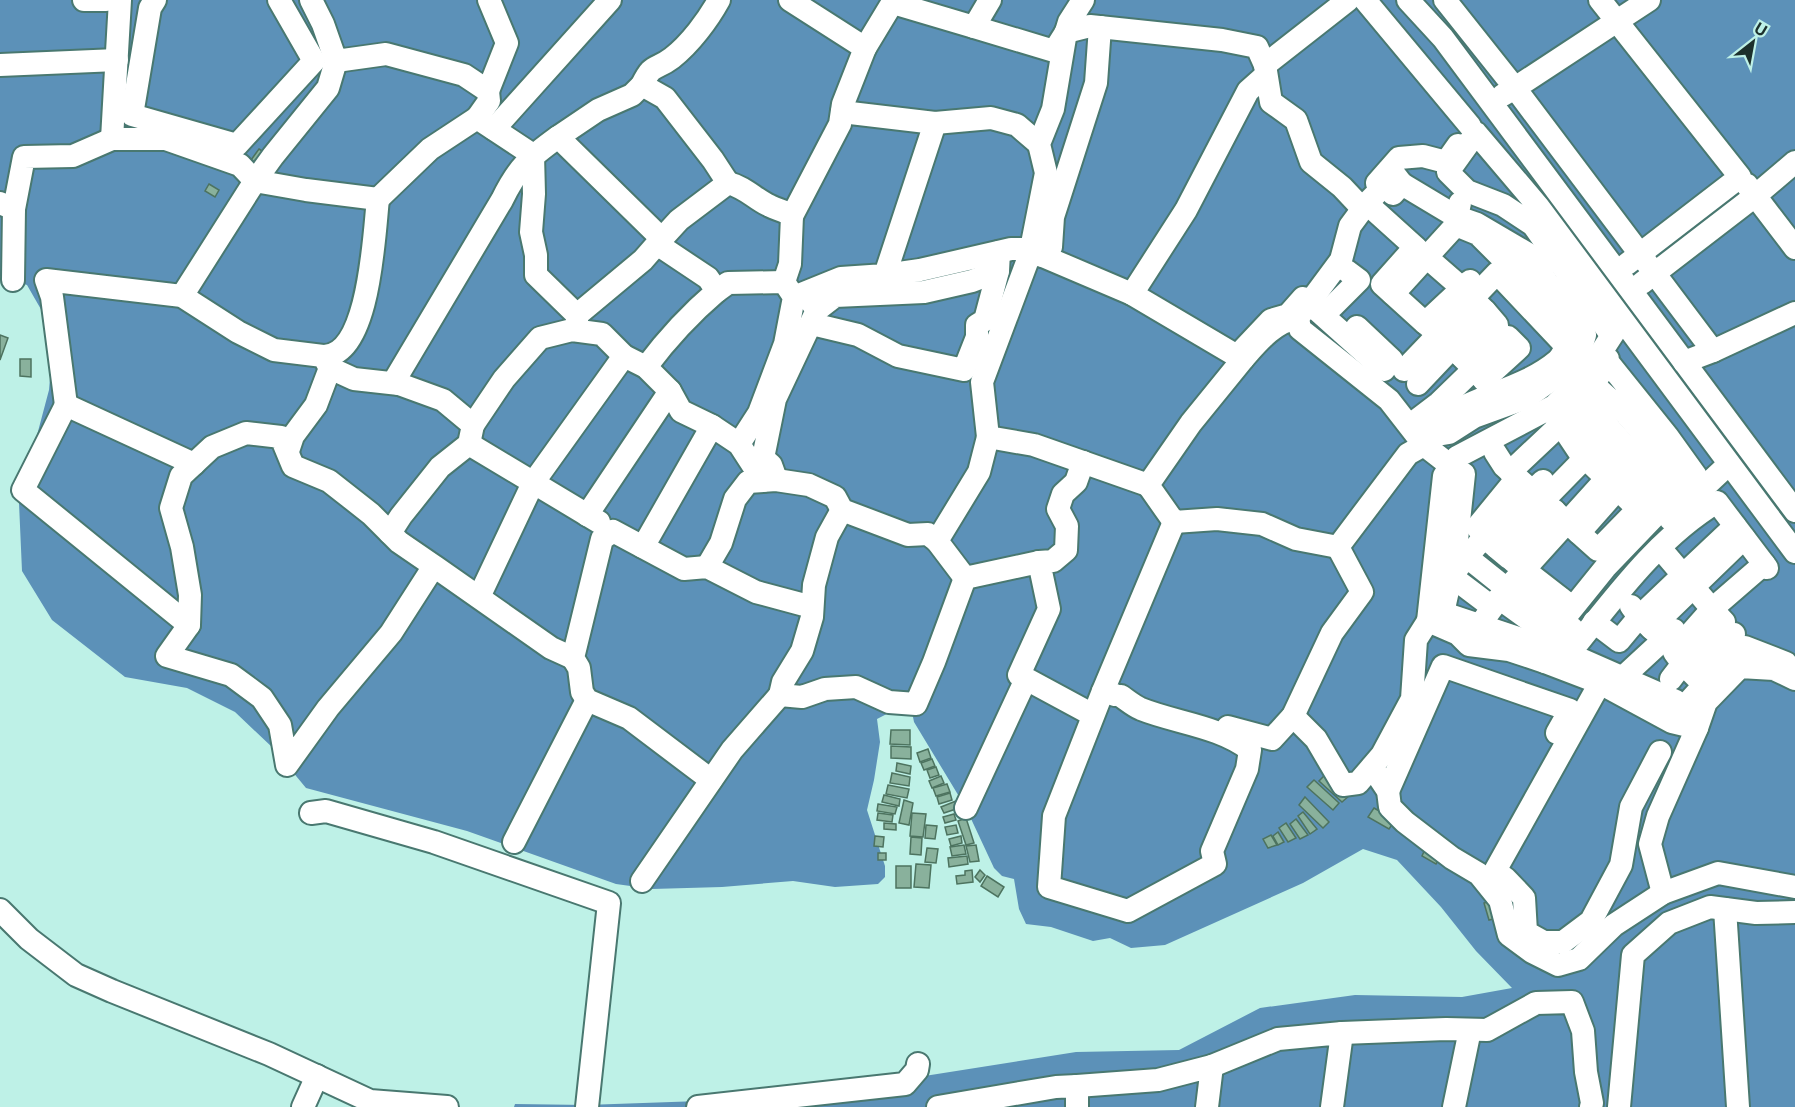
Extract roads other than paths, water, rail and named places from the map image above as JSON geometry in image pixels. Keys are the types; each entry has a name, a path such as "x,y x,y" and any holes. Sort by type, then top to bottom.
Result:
{"lane":[{"path":"84,0 106,0"},
{"path":"112,139 121,0 152,4 132,115 237,145 315,61 279,0"},
{"path":"182,296 273,156 328,88 336,61 323,24 311,0"},
{"path":"486,123 488,91 507,43 489,0"},
{"path":"288,451 293,436 316,405 327,362 331,356 349,343 359,322 371,265 378,199 430,149 486,123 610,0"},
{"path":"399,384 396,378 502,200 515,174 533,155 558,137 598,110 632,95 642,85 649,70 671,59 709,18 719,0"},
{"path":"789,0 864,48"},
{"path":"974,27 990,0"},
{"path":"937,541 978,472 988,437 982,381 1037,255 1046,173 1039,144 1053,109 1069,22 1083,0"},
{"path":"1132,294 1186,210 1248,91 1266,70 1348,0"},
{"path":"1365,0 1538,207 1621,328 1614,369 1581,421 1540,498 1510,580 1479,626"},
{"path":"1408,0 1443,38 1795,511"},
{"path":"1444,0 1515,88 1713,351"},
{"path":"1600,0 1795,248"},
{"path":"1491,102 1649,0"},
{"path":"770,480 771,465 763,458 775,399 802,302 790,264 792,216 840,124 843,104 864,48 894,1 1054,51 1066,32 1090,26 1222,40 1257,47 1266,70 1271,102 1296,120 1311,162 1421,252 1501,324 1558,360 1571,337 1567,322 1520,267 1502,258 1478,234 1398,179"},
{"path":"1037,255 1051,247 1053,217 1096,83 1100,27"},
{"path":"336,61 386,54 464,75 488,91"},
{"path":"0,65 117,60"},
{"path":"642,85 665,98 728,183 743,187 770,206 786,211 792,216"},
{"path":"842,112 934,123 991,118 1017,125 1039,144"},
{"path":"486,123 533,155"},
{"path":"885,275 934,123"},
{"path":"1448,172 1473,129"},
{"path":"1454,470 1426,432 1300,329 1346,276 1366,207 1399,158 1423,156 1446,162 1473,129"},
{"path":"558,137 659,242 708,278 717,291"},
{"path":"13,280 7,206 24,157 73,156 112,139 166,139 240,165 255,182 378,199"},
{"path":"533,155 534,194 531,232 536,255 536,275 577,323 602,334 624,356 646,367 670,391 681,411 712,426 739,444 770,480"},
{"path":"1148,485 1191,423 1271,320 1288,315 1311,288 1351,211 1390,198 1398,179 1411,162 1425,160 1442,166 1467,191 1503,205 1533,225 1621,328 1730,464 1795,552"},
{"path":"1632,292 1795,162"},
{"path":"1616,271 1740,177"},
{"path":"1240,358 1285,320 1319,309 1341,260 1350,226 1367,203 1398,179"},
{"path":"390,533 440,467 471,434 504,379 540,338 577,323 643,260 679,220 728,183"},
{"path":"1467,191 1458,210 1457,221 1382,284 1466,362 1518,386 1501,324 1497,273 1566,346"},
{"path":"1426,432 1449,433 1474,417 1526,398 1559,374 1581,348 1586,335 1575,314 1547,282 1530,255 1477,224 1457,221"},
{"path":"802,302 835,296 924,292 972,281 998,262 1022,249 1132,294 1240,358"},
{"path":"1319,309 1353,332 1384,370 1416,382 1466,362 1501,324 1498,255"},
{"path":"739,444 759,413 802,302 841,278 998,262"},
{"path":"646,367 669,337 697,308 728,283 802,302 898,356 964,370 977,337 977,325 985,320 998,262"},
{"path":"189,625 23,490 66,405 52,297 46,280 182,296 238,332 274,350 327,362 354,379 399,384 443,400 471,434 533,483 613,531 684,569 706,567 756,592 812,607"},
{"path":"1684,362 1795,313"},
{"path":"1416,382 1466,362 1501,324"},
{"path":"1560,606 1542,646 1443,613 1455,559 1454,470 1457,457 1554,406 1589,371 1621,328"},
{"path":"479,597 533,483 624,356"},
{"path":"1338,548 1426,432 1460,408 1466,362"},
{"path":"1614,369 1696,476 1675,491 1605,568 1536,625 1477,527 1623,464"},
{"path":"1416,382 1426,432"},
{"path":"587,515 670,391"},
{"path":"66,405 194,464"},
{"path":"1293,716 1316,739 1343,785 1358,783 1382,755 1412,699 1416,640 1428,621 1444,476 1454,470 1487,454 1581,421 1626,414 1623,464 1638,509 1598,550 1540,498 1495,452"},
{"path":"1581,421 1623,464 1675,491"},
{"path":"1581,421 1623,464 1675,491"},
{"path":"1510,580 1540,498 1581,421"},
{"path":"643,547 712,426"},
{"path":"435,566 392,633 328,708 287,765 280,725 262,699 231,675 167,656 189,625 190,595 182,547 171,508 181,476 212,447 246,433 281,437 293,466 329,481 370,514 399,542 435,566 550,648 573,658 579,668 582,692 587,700 629,718 711,780"},
{"path":"988,437 1034,445 1148,485 1174,522"},
{"path":"965,578 1053,561 1066,550 1067,526 1058,510 1063,494 1076,482 1083,462"},
{"path":"1545,662 1638,551 1730,464"},
{"path":"706,567 721,543 735,499 747,482 770,480 809,485 835,497 842,510 908,535 928,534 937,541 965,578"},
{"path":"1697,728 1672,722 1611,678 1569,654 1620,590 1660,548 1691,517 1717,502 1752,549"},
{"path":"642,880 732,750 780,695 783,682 802,651 812,617 813,585 827,537 842,510"},
{"path":"1112,694 1272,739 1293,716 1332,633 1362,591 1338,548 1296,539 1262,524 1217,519 1174,522"},
{"path":"1112,694 1139,708 1240,742 1250,750 1247,769 1212,851 1215,864 1128,911 1049,887 1054,816 1093,715 1112,694 1174,522"},
{"path":"573,658 602,539 613,531"},
{"path":"1660,548 1713,610 1795,667"},
{"path":"1671,679 1752,549"},
{"path":"1708,679 1704,662 1713,610 1752,549"},
{"path":"1451,576 1467,557"},
{"path":"1467,557 1560,606"},
{"path":"1467,557 1510,580"},
{"path":"1039,562 1049,609 1019,675 1093,715"},
{"path":"1451,576 1510,580"},
{"path":"780,695 802,697 825,689 856,687 889,702 916,704 965,578"},
{"path":"1620,590 1651,628"},
{"path":"1660,752 1631,807 1621,865 1591,921 1563,942 1545,942 1526,932 1524,898 1495,871 1629,649 1651,628 1713,610"},
{"path":"1629,649 1651,628 1713,610"},
{"path":"1428,621 1458,634 1469,645 1509,650 1545,662 1611,678 1708,679"},
{"path":"1594,622 1671,679 1676,701 1697,728"},
{"path":"1388,791 1443,666 1570,710 1479,874"},
{"path":"1663,893 1650,844 1658,816 1706,702 1740,667 1774,669 1795,679"},
{"path":"966,808 1026,679"},
{"path":"1682,709 1708,679"},
{"path":"514,842 587,700"},
{"path":"1372,767 1388,791 1390,807 1405,822 1452,858 1479,874 1500,900 1509,935 1532,952 1558,965 1579,959 1614,926 1663,893 1718,873 1795,887"},
{"path":"311,813 326,811 434,842 609,903 587,1107"},
{"path":"1620,1107 1633,955 1669,923 1710,907 1756,913 1795,912"},
{"path":"1725,909 1738,1107"},
{"path":"0,910 29,939 76,975 269,1054 370,1101 447,1107"},
{"path":"950,1106 1056,1087 1077,1096 1158,1080 1212,1066 1278,1040 1342,1032 1487,1030 1536,1003 1572,1002 1583,1031 1591,1107"},
{"path":"1454,1107 1470,1030"},
{"path":"1332,1107 1342,1032"},
{"path":"698,1107 741,1105 905,1084 917,1070 918,1064"},
{"path":"1208,1107 1212,1066"},
{"path":"303,1107 317,1076"}],"water":[{"path":"0,0 1795,0 1795,1107 514,1107 515,1104 586,1105 785,1098 1076,1052 1179,1050 1260,1008 1355,995 1462,997 1512,988 1476,951 1441,907 1397,860 1363,849 1303,883 1165,945 1131,948 1110,938 1093,941 1051,927 1026,924 1019,909 1014,879 1002,876 994,868 966,808 914,722 910,702 877,719 880,742 867,810 885,866 885,877 878,884 835,887 793,881 722,887 652,889 616,884 467,831 306,788 273,748 235,712 187,688 125,677 52,620 22,571 19,503 49,390 54,332 27,285 0,276"}]}
